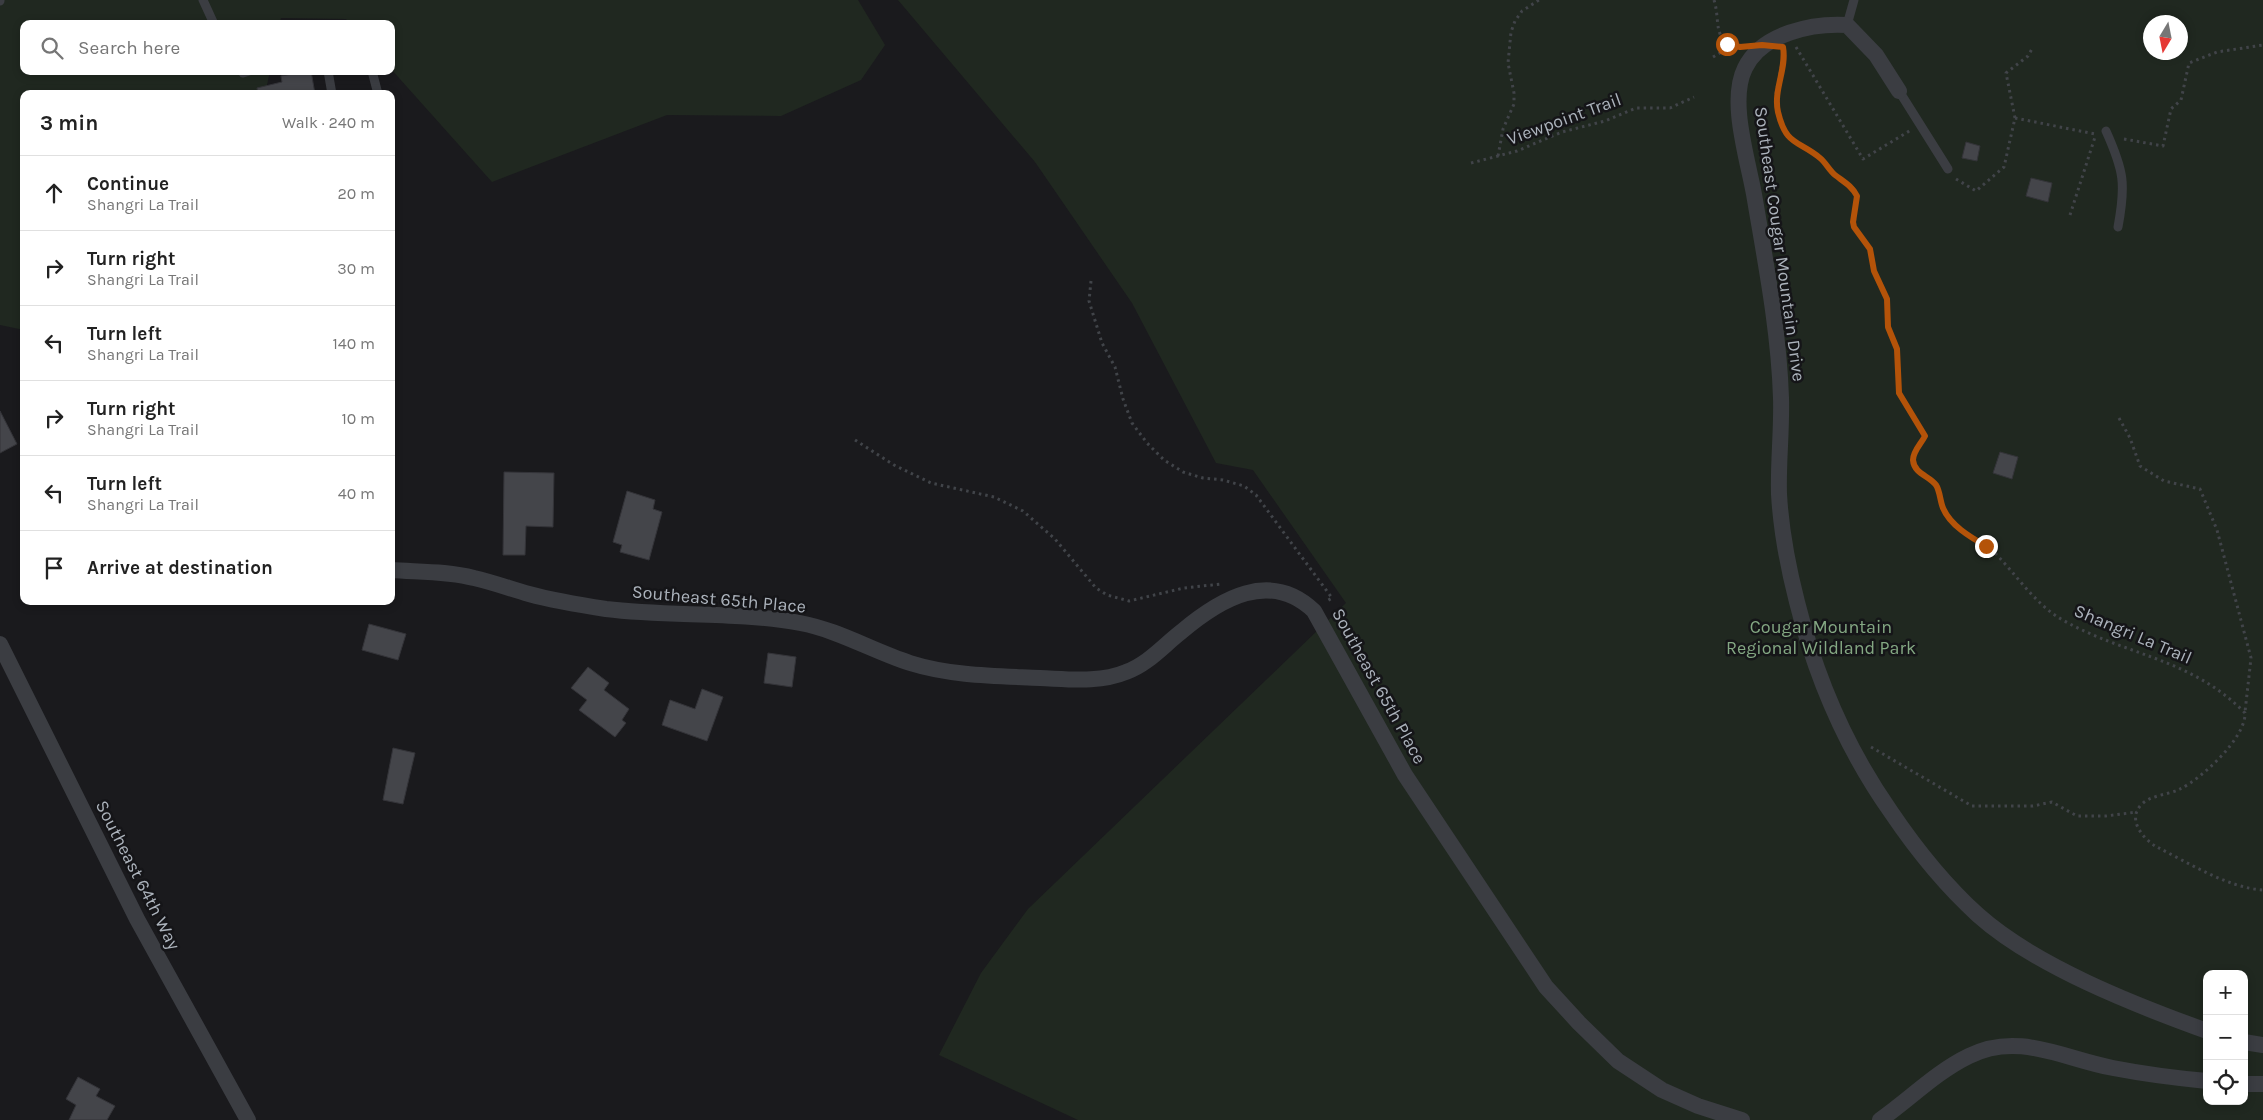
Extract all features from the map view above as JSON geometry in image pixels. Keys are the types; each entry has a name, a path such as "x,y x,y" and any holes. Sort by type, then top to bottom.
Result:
{"street":[{"name":"Southeast Cougar Mountain Drive","path":"1847,25 1812,26 1788,34 1766,45 1747,64 1741,77 1739,110 1766,264 1780,374 1781,429 1779,477 1787,560 1807,640 1821,683 1839,726 1864,771 1896,820 1950,888 1980,917 2030,951 2088,982 2203,1029"},
{"path":"1847,25 1876,55 1900,91"},
{"name":"Southeast 65th Place","path":"395,570 473,577 532,595 609,609 799,623 835,633 912,664 948,672 1072,680 1098,678 1126,672 1148,660 1197,619 1246,592 1280,590 1301,599 1314,610 1405,775 1546,987 1579,1024 1618,1062 1662,1090 1698,1106 1742,1120"},
{"name":"Southeast 64th Way","path":"0,644 137,919 248,1120"},
{"path":"2248,1043 2263,1045"},
{"path":"1880,1120 1936,1076 1970,1055 2000,1047 2026,1045 2111,1068 2203,1081"},
{"path":"2248,1084 2263,1084"}],"lane":[{"path":"203,0 212,20"},
{"path":"1847,25 1854,0"},
{"path":"329,75 331,90"},
{"path":"373,75 377,90"},
{"path":"1900,91 1948,169"},
{"path":"2107,133 2124,186 2118,227"}],"path":[{"path":"1498,156 1503,129 1514,104 1514,93 1508,63 1511,32 1515,21 1522,11 1539,0"},
{"path":"1714,0 1719,34 1723,41 1732,46"},
{"path":"1788,34 1863,159 1920,125"},
{"path":"2015,118 2096,134 2107,133 2163,146 2171,109 2181,100 2189,63 2217,52 2263,44"},
{"path":"1713,57 1732,46 1766,45"},
{"name":"Shangri La Trail","path":"1766,45 1783,47 1776,102 1780,120 1786,134 1799,146 1820,157 1836,176 1853,188 1857,196 1854,227 1870,249 1874,271 1887,299 1888,327 1897,349 1899,393 1925,436 1915,452 1913,462 1918,472 1936,485 1944,510 1963,532 1993,551 2033,594 2060,618 2092,634 2169,662 2204,679 2230,698 2245,713"},
{"path":"1948,169 1959,181 1976,191 2004,167 2015,118 2006,72 2028,56 2033,47"},
{"name":"Viewpoint Trail","path":"1471,163 1523,149 1562,132 1605,122 1636,108 1670,108 1694,97"},
{"path":"2070,215 2096,134"},
{"path":"1091,281 1089,301 1102,343 1115,367 1122,399 1132,422 1147,443 1164,460 1183,472 1244,486 1256,495 1332,598 1314,610"},
{"path":"2119,418 2130,438 2140,466 2164,481 2200,489 2217,530 2251,658 2245,721 2236,736 2199,777 2179,789 2145,801 2137,812 2137,825 2147,841 2155,846 2212,874 2251,889 2263,890"},
{"path":"855,440 894,465 931,483 994,497 1023,511 1054,539 1092,584 1106,595 1129,601 1184,588 1227,584"},
{"path":"1868,744 1972,806 2033,806 2052,802 2077,816 2106,816 2137,812"}],"green space":[{"path":"0,0 858,0 885,45 861,80 781,116 667,115 492,182 395,73 395,20 281,18 280,20 20,20 20,75 269,75 266,90 20,90 20,329 0,325"},
{"name":"Cougar Mountain Regional Wildland Park","path":"898,0 2263,0 2263,1120 1078,1120 939,1055 981,973 1028,909 1346,603 1253,470 1216,463 1132,303 1035,162"}],"building":[{"path":"312,75 314,90 257,90 257,88 282,82 281,76"},
{"path":"1966,142 1980,146 1977,161 1962,158"},
{"path":"2031,178 2052,183 2048,202 2026,196"},
{"path":"0,411 17,444 0,453"},
{"path":"2000,452 2018,457 2012,479 1993,473"},
{"path":"504,472 554,473 553,527 526,526 525,555 503,555"},
{"path":"627,491 655,500 653,509 662,512 649,560 620,552 622,545 613,542"},
{"path":"369,624 406,634 398,660 362,650"},
{"path":"768,653 796,657 792,687 764,683"},
{"path":"588,667 609,683 604,690 629,709 622,720 626,723 615,737 579,710 587,700 571,688"},
{"path":"702,689 723,697 707,741 662,725 670,700 695,709"},
{"path":"393,748 415,753 403,804 383,800"},
{"path":"78,1077 100,1089 96,1096 115,1106 107,1120 69,1120 76,1105 66,1099"}],"route":[{"path":"1727,44 1740,47 1762,45 1783,47 1784,52 1776,93 1776,102 1783,128 1786,134 1799,146 1820,157 1836,176 1853,188 1857,196 1854,227 1870,249 1874,271 1887,299 1889,309 1888,327 1897,349 1899,393 1925,436 1915,452 1913,462 1918,472 1936,485 1944,510 1956,525 1971,538 1986,546"}]}
